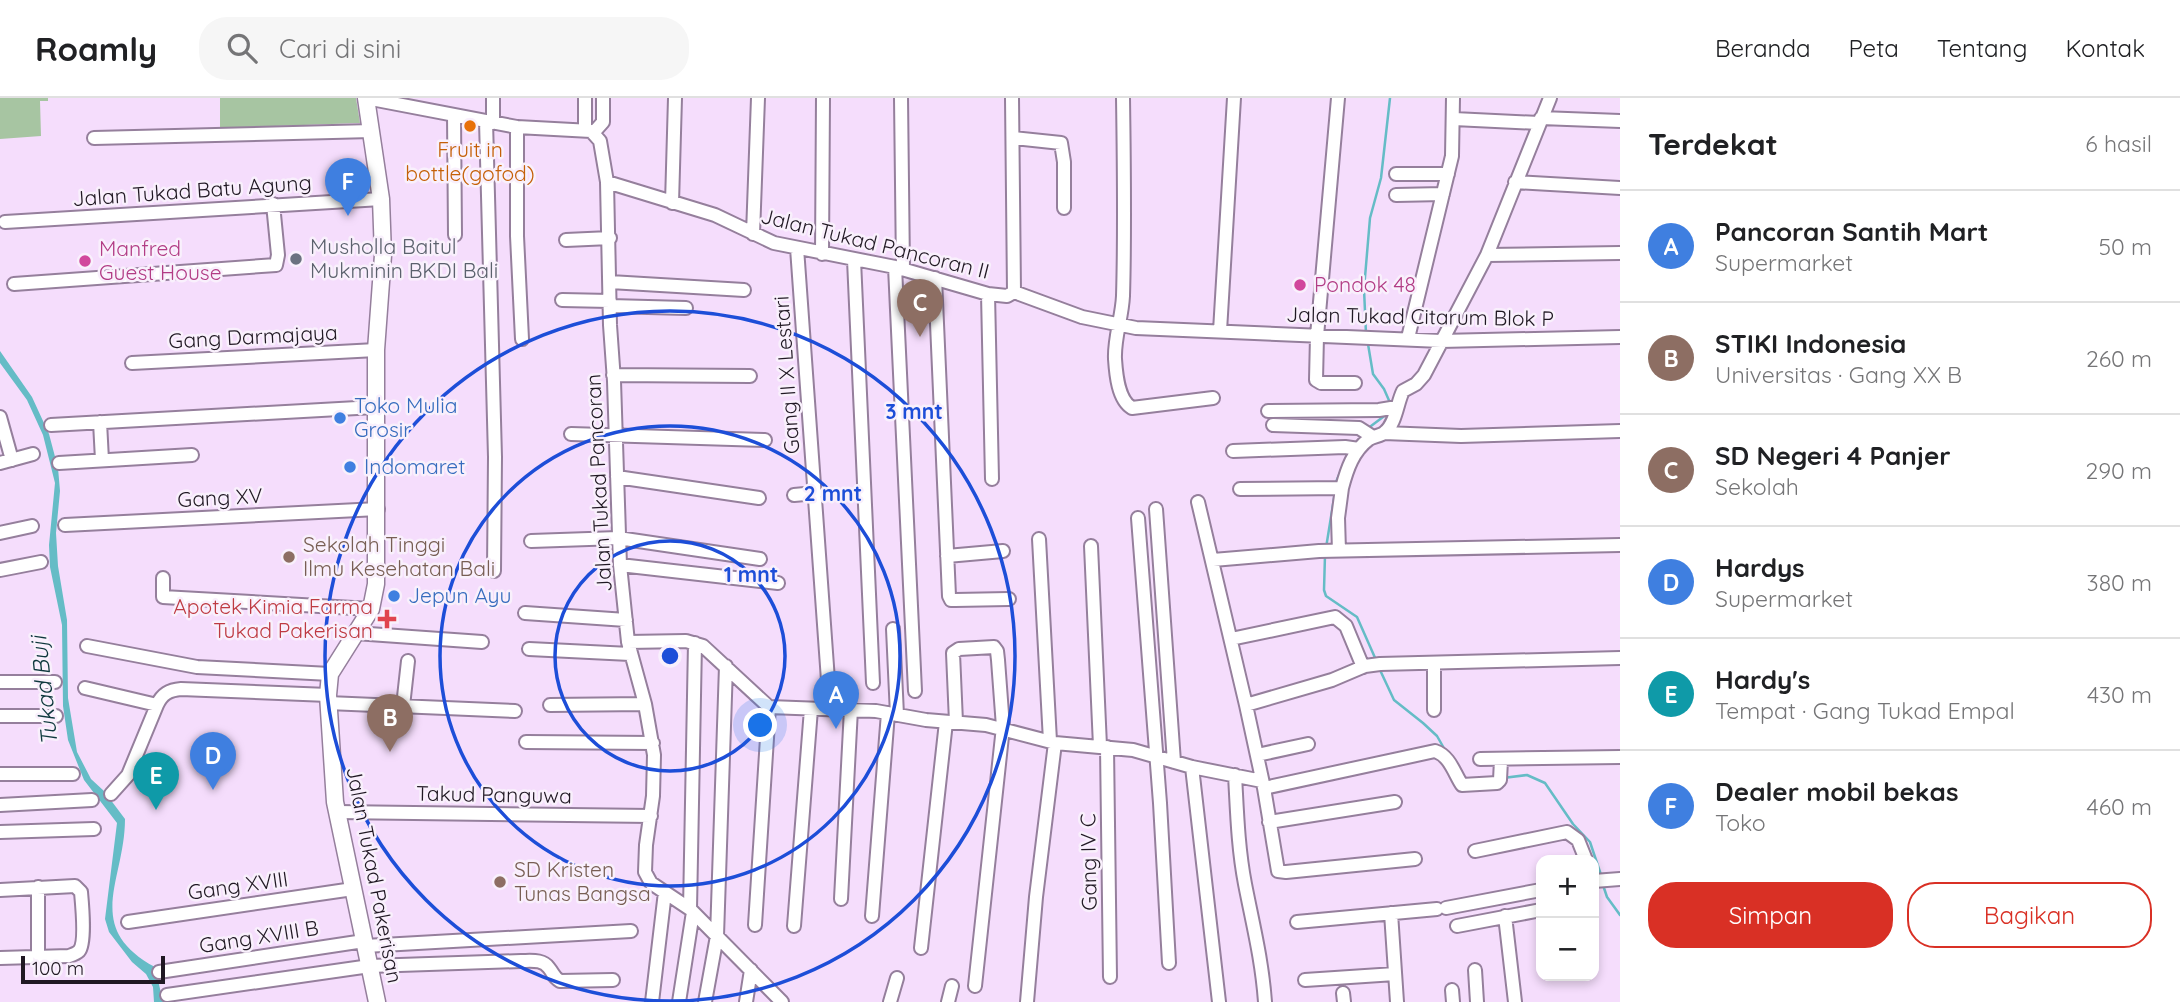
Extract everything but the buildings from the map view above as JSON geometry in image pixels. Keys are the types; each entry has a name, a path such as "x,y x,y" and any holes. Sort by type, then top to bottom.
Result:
{"street":[{"path":"493,98 489,122 495,457 494,571"},
{"name":"Jalan Tukad Pancoran","path":"585,98 589,131 600,141 607,182 620,565 629,648 653,743 654,784 645,872 647,879 691,911 782,1002"},
{"path":"369,99 517,127 589,131 603,122 603,98"},
{"path":"672,202 676,98"},
{"path":"753,234 758,98"},
{"path":"822,254 823,98"},
{"path":"901,98 899,268 915,691"},
{"path":"1012,98 1014,292"},
{"path":"1123,98 1125,236 1121,326 1115,347 1115,362 1123,400 1128,407 1147,407 1213,398"},
{"path":"1220,331 1234,98"},
{"path":"1338,98 1317,336 1316,380 1321,383 1355,383"},
{"path":"1408,338 1448,174 1453,142 1453,98"},
{"path":"1233,451 1354,448 1376,435 1393,419 1392,408 1402,391 1420,382 1487,256 1550,98"},
{"name":"Jalan Tukad Pakerisan","path":"369,99 381,199 383,280 376,350 376,584 371,609 330,674 328,699 331,767 337,812 377,1002"},
{"path":"454,115 455,235"},
{"path":"1454,119 1620,121"},
{"path":"517,127 517,236 522,339"},
{"path":"94,138 372,131"},
{"path":"1013,138 1061,143 1064,162 1064,208"},
{"path":"1396,174 1448,174"},
{"name":"Jalan Tukad Pancoran II","path":"607,182 715,215 774,243 899,268 988,294 1007,296 1014,292"},
{"path":"1515,182 1620,188"},
{"path":"1396,195 1443,194"},
{"name":"Jalan Tukad Batu Agung","path":"5,222 381,199"},
{"path":"14,284 276,265 279,261 273,204"},
{"path":"566,240 610,238"},
{"name":"Gang II X Lestari","path":"797,248 830,708"},
{"path":"1487,256 1620,253"},
{"path":"854,260 873,683"},
{"path":"935,278 948,596 951,600 1009,599"},
{"path":"610,282 744,290"},
{"name":"Jalan Tukad Citarum Blok P","path":"1014,292 1082,317 1121,326 1441,341 1620,337"},
{"path":"988,294 992,479"},
{"path":"562,300 686,308"},
{"name":"Gang Darmajaya","path":"132,363 376,350"},
{"path":"613,375 750,376"},
{"path":"51,425 376,407"},
{"path":"1268,411 1392,408"},
{"path":"0,417 6,462 33,454"},
{"path":"100,422 102,460"},
{"path":"1273,425 1359,428 1376,435 1461,436 1620,431"},
{"path":"571,434 616,433 765,440"},
{"path":"1336,551 1340,488 1354,448"},
{"path":"59,463 192,455"},
{"path":"617,477 759,498"},
{"path":"1240,489 1340,488"},
{"path":"794,495 816,493"},
{"path":"1198,502 1257,755 1276,866 1281,872 1415,859"},
{"name":"Gang XV","path":"65,525 377,509"},
{"path":"1156,509 1174,762"},
{"path":"1138,518 1160,803 1169,963"},
{"path":"0,533 32,526"},
{"path":"531,541 618,538 760,559"},
{"path":"1027,1002 1053,742 1040,539"},
{"path":"1213,560 1319,551 1620,545"},
{"name":"Gang IV C","path":"1091,547 1104,746 1110,977"},
{"path":"947,556 1003,551"},
{"path":"0,570 41,562"},
{"path":"620,565 778,583"},
{"path":"163,578 163,597 371,609"},
{"path":"525,613 626,620"},
{"path":"1231,639 1335,617 1346,626 1364,666"},
{"path":"872,916 893,714 893,629"},
{"path":"355,633 482,642"},
{"path":"679,1002 691,911 695,643"},
{"path":"529,649 629,648 695,643 711,652 769,707 851,709 1003,727 1053,742 1104,746 1155,756 1192,767 1235,775 1263,785 1435,751 1448,761 1462,785 1497,783 1501,770"},
{"path":"87,646 197,667 330,674"},
{"path":"920,948 951,722 954,650 994,647 997,651 1003,727 975,986"},
{"path":"1246,705 1332,680 1364,666 1620,658"},
{"path":"403,706 408,661"},
{"path":"1434,663 1434,710"},
{"path":"705,1002 717,936 726,666"},
{"path":"0,682 55,681"},
{"path":"85,688 157,705"},
{"path":"111,794 128,775 162,695 175,690 515,711"},
{"path":"550,705 645,704"},
{"path":"755,925 769,707"},
{"path":"794,926 811,709"},
{"path":"841,899 851,709"},
{"path":"0,716 56,716"},
{"path":"526,742 653,743"},
{"path":"1257,755 1308,744"},
{"path":"1480,759 1501,770 1620,757"},
{"path":"1192,767 1219,1002"},
{"path":"0,774 73,774"},
{"path":"1235,775 1240,854 1257,935 1265,1002"},
{"path":"0,805 89,801"},
{"path":"1269,822 1395,802"},
{"name":"Takud Panguwa","path":"337,812 651,816"},
{"path":"0,832 94,829"},
{"path":"1475,851 1567,832 1578,840 1584,855"},
{"path":"0,890 69,886 79,889 83,927 80,950 69,956 0,958"},
{"path":"38,887 38,956"},
{"name":"Gang XVIII","path":"128,922 353,889"},
{"path":"1297,922 1441,909 1536,891"},
{"path":"652,1002 665,892"},
{"path":"1457,926 1536,911"},
{"path":"1391,913 1397,1002"},
{"path":"1505,916 1515,1002"},
{"name":"Gang XVIII B","path":"159,972 365,943 631,931"},
{"path":"167,995 370,967 537,961 543,962 560,981 612,981"},
{"path":"746,1002 751,970"},
{"path":"1475,970 1477,1002"},
{"path":"1306,980 1395,974"},
{"path":"890,1002 897,978"},
{"path":"948,1002 952,986"}],"shaded area":[{"path":"0,98 48,98 48,101 40,101 41,136 0,139"},
{"path":"220,98 356,98 360,123 220,128"},
{"path":"0,351 32,397 49,434 58,468 58,566 67,620 68,698 77,752 91,779 104,791 125,819 115,883 113,919 120,936 133,952 155,967 163,1002 154,1002 153,987 146,974 132,962 109,932 105,919 117,823 84,780 68,740 63,706 62,625 50,567 49,545 55,483 43,435 27,400 0,363"}],"waterway":[{"path":"1366,334 1364,289 1370,218 1381,178 1390,98"},
{"path":"1368,344 1373,374 1391,405"},
{"path":"1367,429 1387,414"},
{"path":"1336,482 1347,456"},
{"path":"1326,548 1335,492"},
{"path":"1325,555 1326,596 1357,617 1376,660"},
{"path":"1380,670 1394,700 1437,736 1445,750"},
{"path":"1503,778 1527,775 1545,783 1573,824 1590,842 1601,875"},
{"path":"1603,885 1607,897 1620,915"}],"place":[{"name":"Fruit in bottle(gofod)","path":"470,126"},
{"name":"Dealer mobil bekas","path":"348,216"},
{"name":"Musholla Baitul Mukminin BKDI Bali","path":"296,259"},
{"name":"Manfred Guest House","path":"85,261"},
{"name":"Pondok 48","path":"1300,285"},
{"name":"SD Negeri 4 Panjer","path":"920,337"},
{"name":"Toko Mulia Grosir","path":"340,418"},
{"name":"Indomaret","path":"350,467"},
{"name":"Sekolah Tinggi Ilmu Kesehatan Bali","path":"289,557"},
{"name":"Jepun Ayu","path":"394,596"},
{"name":"Apotek Kimia Farma Tukad Pakerisan","path":"387,619"},
{"name":"Pancoran Santih Mart","path":"836,729"},
{"name":"STIKI Indonesia","path":"390,752"},
{"name":"Hardys","path":"213,790"},
{"name":"Hardy's","path":"156,810"},
{"name":"SD Kristen Tunas Bangsa","path":"500,882"}],"water label":[{"name":"Tukad Buji","path":"44,691"}]}
